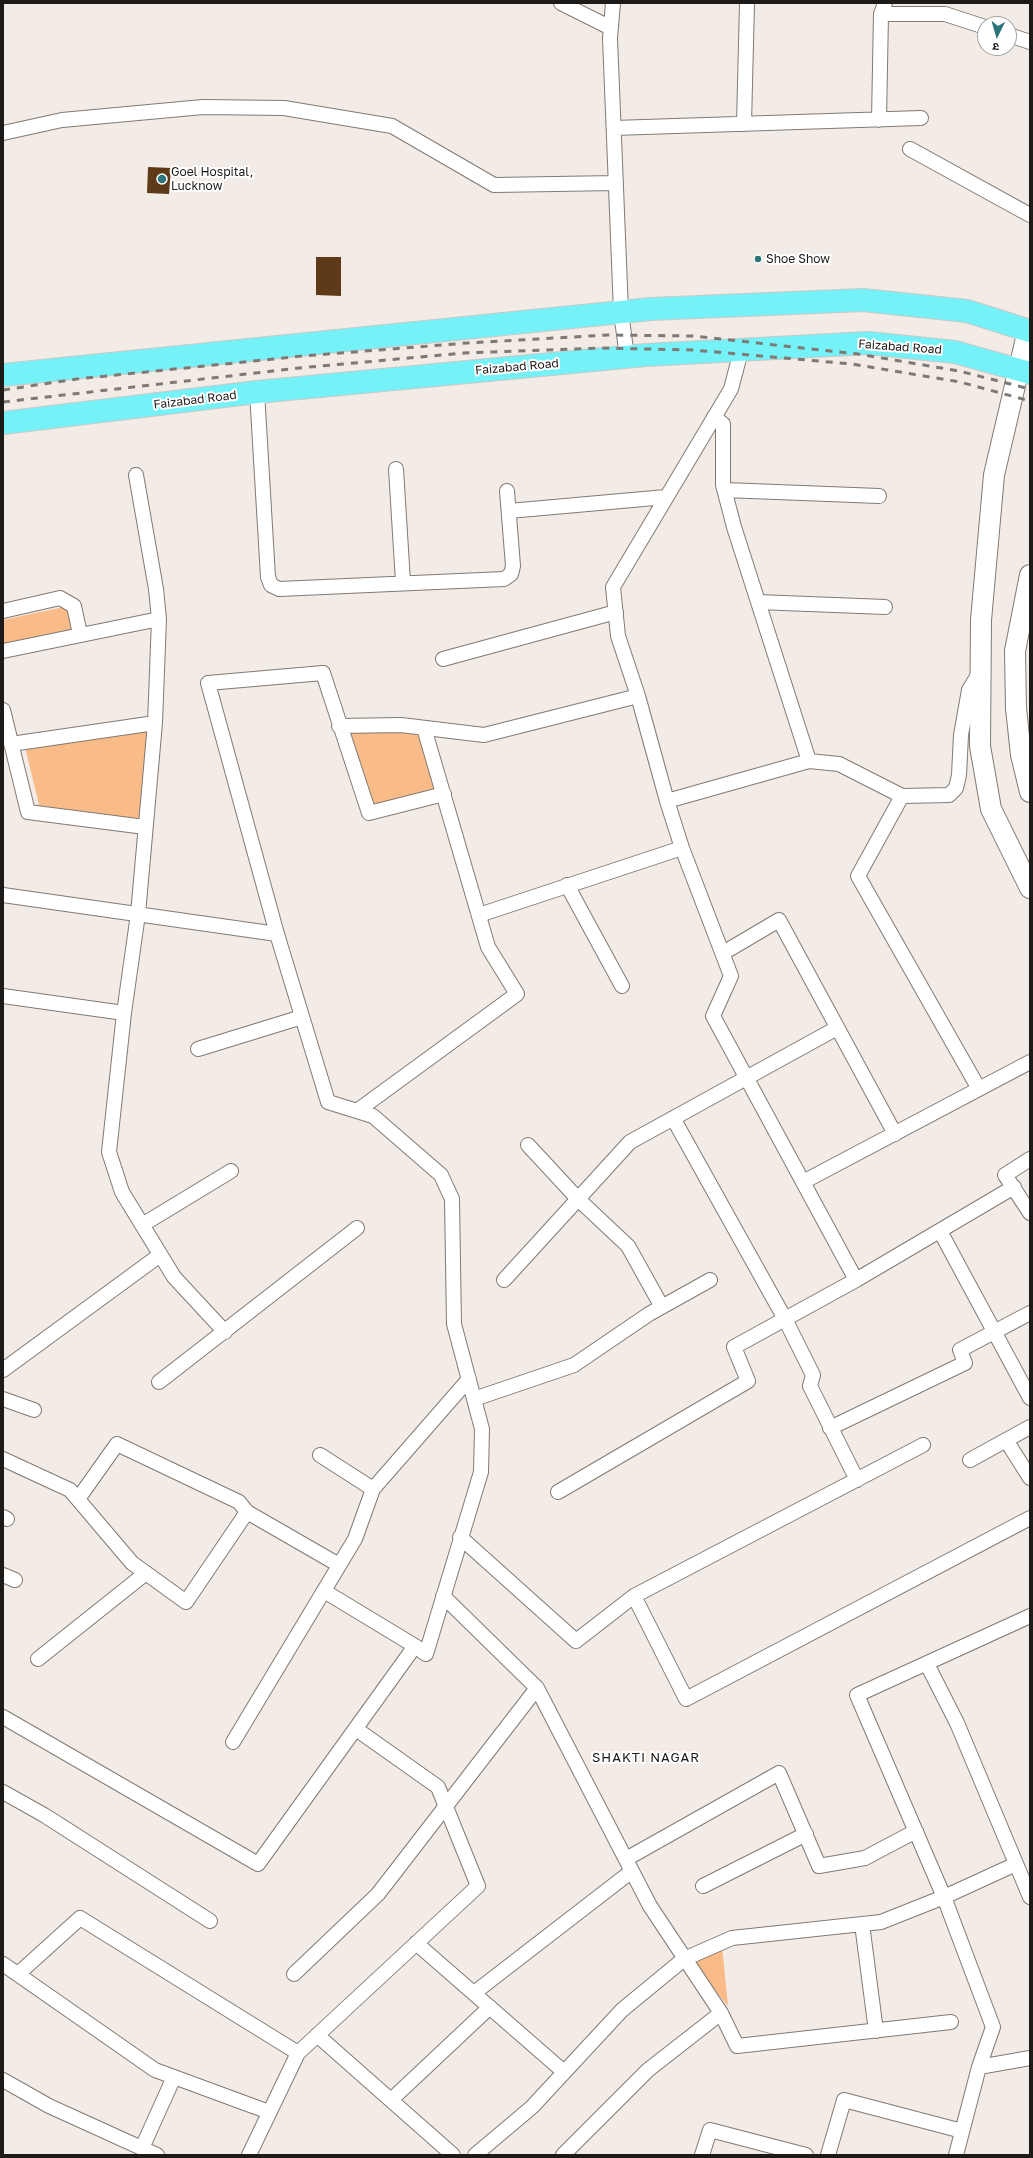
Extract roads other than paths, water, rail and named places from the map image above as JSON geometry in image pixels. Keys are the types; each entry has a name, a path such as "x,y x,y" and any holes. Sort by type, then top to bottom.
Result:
{"main road":[{"path":"3,375 621,312 864,300 967,311 1029,327"},
{"name":"Faizabad Road","path":"3,422 257,392 627,357 868,343 955,352 1025,371"}],"street":[{"path":"561,3 611,28"},
{"path":"613,3 611,28 621,312 627,357"},
{"path":"744,124 747,3"},
{"path":"880,120 883,8 945,14 977,24"},
{"path":"1017,38 1030,42"},
{"path":"3,133 62,120 203,106 284,108 392,126 494,185 616,183"},
{"path":"614,128 921,118"},
{"path":"910,149 1030,215"},
{"path":"1029,327 1025,371 994,475 981,620 980,746 991,809 1030,888"},
{"path":"741,351 731,389 613,587 618,636 638,696 667,801 682,848 724,953 731,976 713,1016 856,1280"},
{"path":"257,392 268,577 271,585 279,589 403,582 504,579 511,574 513,566 507,491"},
{"path":"714,417 723,424 725,490 758,602 809,761"},
{"path":"396,469 403,582"},
{"path":"136,475 156,589 159,619 155,723 138,914 124,1013 109,1152 122,1192 174,1277 225,1332"},
{"path":"725,490 879,496"},
{"path":"509,511 666,498"},
{"path":"1030,576 1015,651 1016,708 1020,755 1030,792"},
{"path":"3,611 60,598 74,606 80,634"},
{"path":"758,602 885,607"},
{"path":"443,659 616,612"},
{"path":"3,651 159,619"},
{"path":"667,801 809,761 839,764 902,796 949,795 956,788 959,776 961,735 969,690 981,670"},
{"path":"324,1591 426,1654 481,1472 482,1429 454,1324 452,1199 442,1175 373,1116 328,1102 277,934 208,683 323,673 339,726 369,813 444,794"},
{"path":"339,726 401,725 484,735 638,696"},
{"path":"3,710 28,812 146,827"},
{"path":"11,744 155,723"},
{"path":"357,1111 516,994 488,947 424,728"},
{"path":"902,796 858,876 979,1089"},
{"path":"479,915 682,848"},
{"path":"567,885 622,986"},
{"path":"3,895 277,934"},
{"path":"724,953 779,920 895,1134"},
{"path":"3,996 124,1013"},
{"path":"198,1049 302,1017"},
{"path":"504,1280 630,1142 837,1028"},
{"path":"803,1182 1030,1062"},
{"path":"673,1118 785,1319 814,1375 810,1386 857,1480"},
{"path":"528,1145 578,1199 628,1246 662,1307"},
{"path":"1030,1159 1005,1175 1030,1213"},
{"path":"142,1225 231,1171"},
{"path":"558,1492 748,1381 734,1347 856,1280 1014,1187"},
{"path":"159,1382 357,1228"},
{"path":"940,1231 1030,1398"},
{"path":"3,1370 160,1255"},
{"path":"474,1399 574,1365 662,1307 710,1280"},
{"path":"830,1428 965,1363 960,1350 1030,1313"},
{"path":"233,1742 355,1539 373,1489 469,1378"},
{"path":"3,1399 34,1410"},
{"path":"970,1460 1030,1427"},
{"path":"1006,1440 1030,1478"},
{"path":"78,1499 117,1444 239,1502 247,1512 339,1565"},
{"path":"460,1538 576,1641 634,1596 923,1445"},
{"path":"320,1455 373,1489"},
{"path":"3,1459 70,1490 132,1563 186,1602 247,1512"},
{"path":"634,1596 686,1699 1030,1518"},
{"path":"38,1660 146,1573"},
{"path":"443,1596 537,1688 650,1906 721,2013 738,2046 951,2022"},
{"path":"956,2155 979,2067 992,2027 944,1897 857,1695 1030,1616"},
{"path":"3,1717 258,1864 415,1646"},
{"path":"927,1664 957,1723 1030,1897"},
{"path":"294,1974 378,1894 537,1688"},
{"path":"249,2155 298,2053 478,1886 438,1786 356,1729"},
{"path":"626,1859 779,1773 820,1866 865,1858 916,1831"},
{"path":"3,1792 44,1815 210,1921"},
{"path":"704,1886 806,1834"},
{"path":"476,2155 532,2107 622,2010 684,1959 732,1938 881,1922 944,1897 1016,1864"},
{"path":"474,1993 632,1871"},
{"path":"18,1974 80,1918 298,2053"},
{"path":"862,1924 876,2031"},
{"path":"416,1943 564,2072"},
{"path":"3,1964 155,2070 269,2112"},
{"path":"391,2100 490,2007"},
{"path":"563,2155 648,2070 721,2013"},
{"path":"318,2035 453,2155"},
{"path":"979,2067 1030,2058"},
{"path":"142,2148 174,2077"},
{"path":"4,2082 49,2106 157,2155"},
{"path":"828,2155 844,2100 962,2131"},
{"path":"702,2155 710,2130 806,2155"}],"railway":[{"path":"3,390 77,379 303,356 467,343 608,335 693,336 858,354 959,371 1030,389"},
{"path":"3,402 299,368 464,353 600,348 693,350 852,364 960,382 1030,401"}],"place":[{"name":"Goel Hospital, Lucknow","path":"162,179"},
{"name":"Shoe Show","path":"758,259"}],"district":[{"name":"SHAKTI NAGAR","path":"646,1758"}]}
